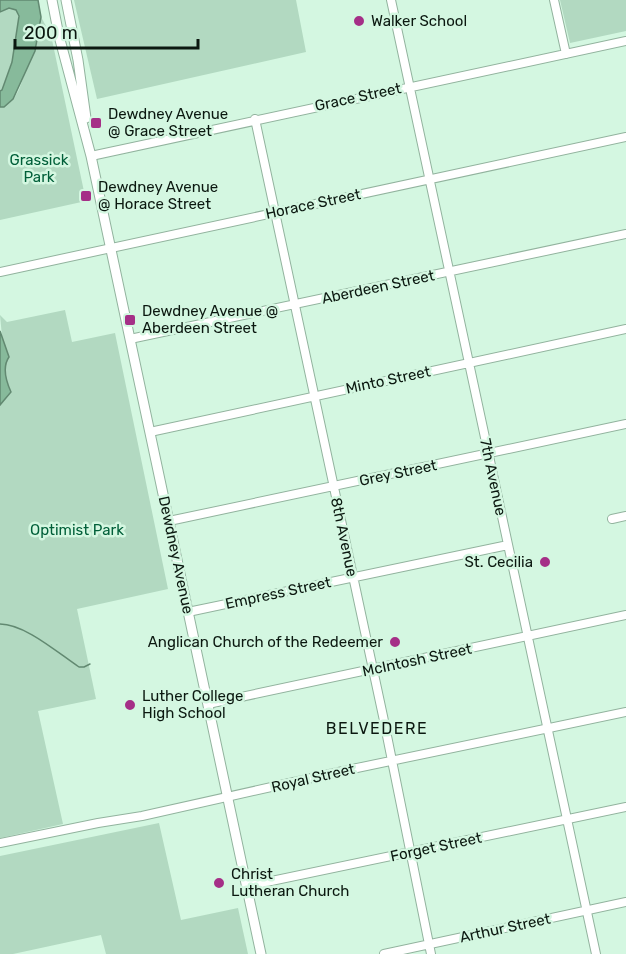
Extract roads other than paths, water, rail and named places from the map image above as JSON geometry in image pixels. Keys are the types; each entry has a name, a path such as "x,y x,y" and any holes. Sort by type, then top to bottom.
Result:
{"main road":[{"name":"Dewdney Avenue","path":"52,0 91,156 261,954"},
{"name":"Dewdney Avenue","path":"66,0 78,60 91,156"}],"street":[{"name":"7th Avenue","path":"391,0 596,954"},
{"path":"554,0 566,54"},
{"name":"Grace Street","path":"91,156 626,41"},
{"name":"8th Avenue","path":"255,119 432,954"},
{"name":"Horace Street","path":"0,272 626,136"},
{"name":"Aberdeen Street","path":"130,339 626,234"},
{"name":"Minto Street","path":"150,432 626,329"},
{"name":"Grey Street","path":"169,521 626,424"},
{"path":"612,519 626,516"},
{"name":"Empress Street","path":"188,612 508,545"},
{"name":"McIntosh Street","path":"208,704 626,615"},
{"name":"Royal Street","path":"0,843 142,816 392,760 626,712"},
{"name":"Forget Street","path":"247,886 626,807"},
{"name":"Arthur Street","path":"384,954 626,902"}],"waterway":[{"path":"0,624 10,625 30,634 79,667 90,664"}],"place":[{"name":"Walker School","path":"359,21"},
{"name":"Dewdney Avenue @ Grace Street","path":"96,123"},
{"name":"Dewdney Avenue @ Horace Street","path":"86,196"},
{"name":"Dewdney Avenue @ Aberdeen Street","path":"130,320"},
{"name":"St. Cecilia","path":"545,562"},
{"name":"Anglican Church of the Redeemer","path":"395,642"},
{"name":"Luther College High School","path":"130,705"},
{"name":"Christ Lutheran Church","path":"219,883"}],"district":[{"name":"BELVEDERE","path":"377,728"}],"park label":[{"name":"Grassick Park","path":"39,168"},
{"name":"Optimist Park","path":"77,530"}]}
